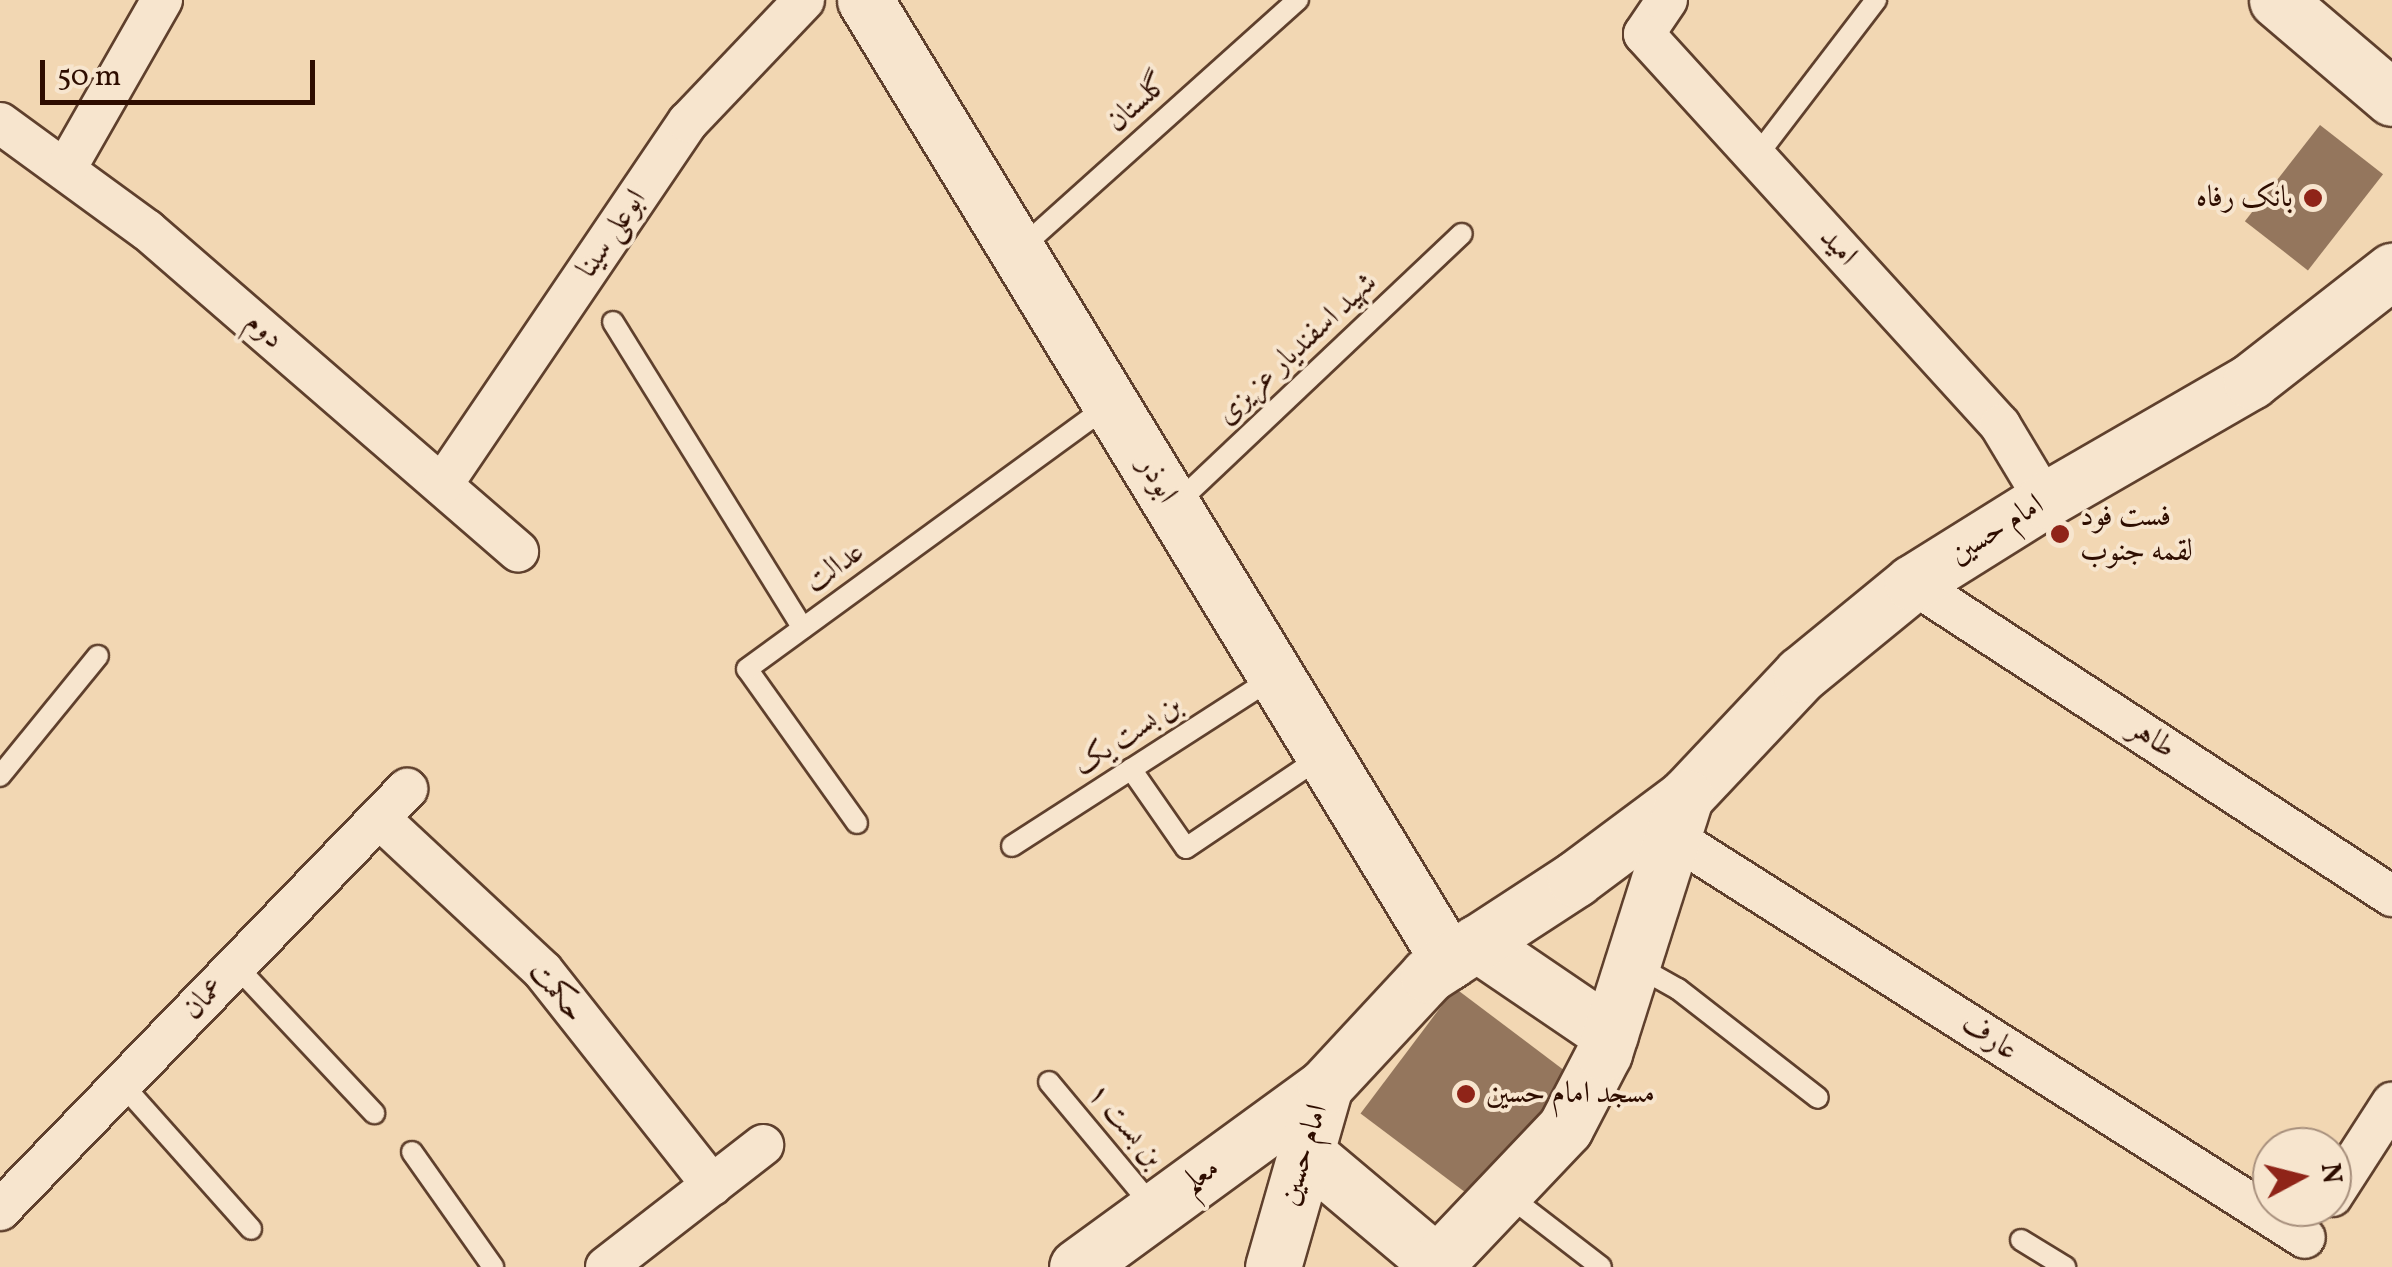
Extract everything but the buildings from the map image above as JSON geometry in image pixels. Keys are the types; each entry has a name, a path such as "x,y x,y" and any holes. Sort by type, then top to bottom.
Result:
{"street":[{"path":"64,170 162,0"},
{"name":"ابوعلی سینا","path":"442,485 688,122 804,0"},
{"name":"ابوذر","path":"865,0 1276,676 1463,952"},
{"name":"امید","path":"1667,0 1644,34 2000,425 2045,500"},
{"path":"2277,0 2392,98"},
{"name":"دوم","path":"0,123 147,230 518,551"},
{"name":"امام حسین","path":"1273,1267 1325,1086 1428,974 1679,817 1801,674 1912,583 2045,500 2250,381 2392,271"},
{"name":"طاهر","path":"1912,583 2392,896"},
{"name":"عمان","path":"0,1210 407,789"},
{"name":"امام حسین","path":"1435,1265 1565,1128 1610,1034 1679,817"},
{"name":"عارف","path":"1679,817 2308,1237"},
{"name":"حکمت","path":"379,818 542,972 712,1185"},
{"path":"1463,952 1610,1034"},
{"name":"معلم","path":"1077,1267 1325,1086"},
{"path":"2352,1177 2379,1152 2392,1103"},
{"path":"606,1267 763,1145"},
{"path":"1305,1152 1435,1265"}],"lane":[{"name":"گلستان","path":"1018,251 1298,0"},
{"path":"1756,157 1876,0"},
{"name":"شهید اسفندیار عزیزی","path":"1173,507 1462,234"},
{"path":"613,322 804,628"},
{"name":"عدالت","path":"857,823 747,670 1110,403"},
{"path":"0,776 98,656"},
{"name":"بن بست یک","path":"1012,846 1276,676"},
{"path":"1131,769 1186,848 1326,754"},
{"path":"1633,964 1678,990 1818,1098"},
{"path":"236,966 374,1114"},
{"name":"بن بست ۱","path":"1048,1082 1156,1210"},
{"path":"122,1084 251,1229"},
{"path":"412,1152 493,1267"},
{"path":"1504,1191 1601,1267"},
{"path":"2021,1240 2065,1267"}],"place":[{"name":"بانک رفاه","path":"2313,198"},
{"name":"فست فود لقمه جنوب","path":"2060,534"},
{"name":"مسجد امام حسین","path":"1466,1094"}]}
